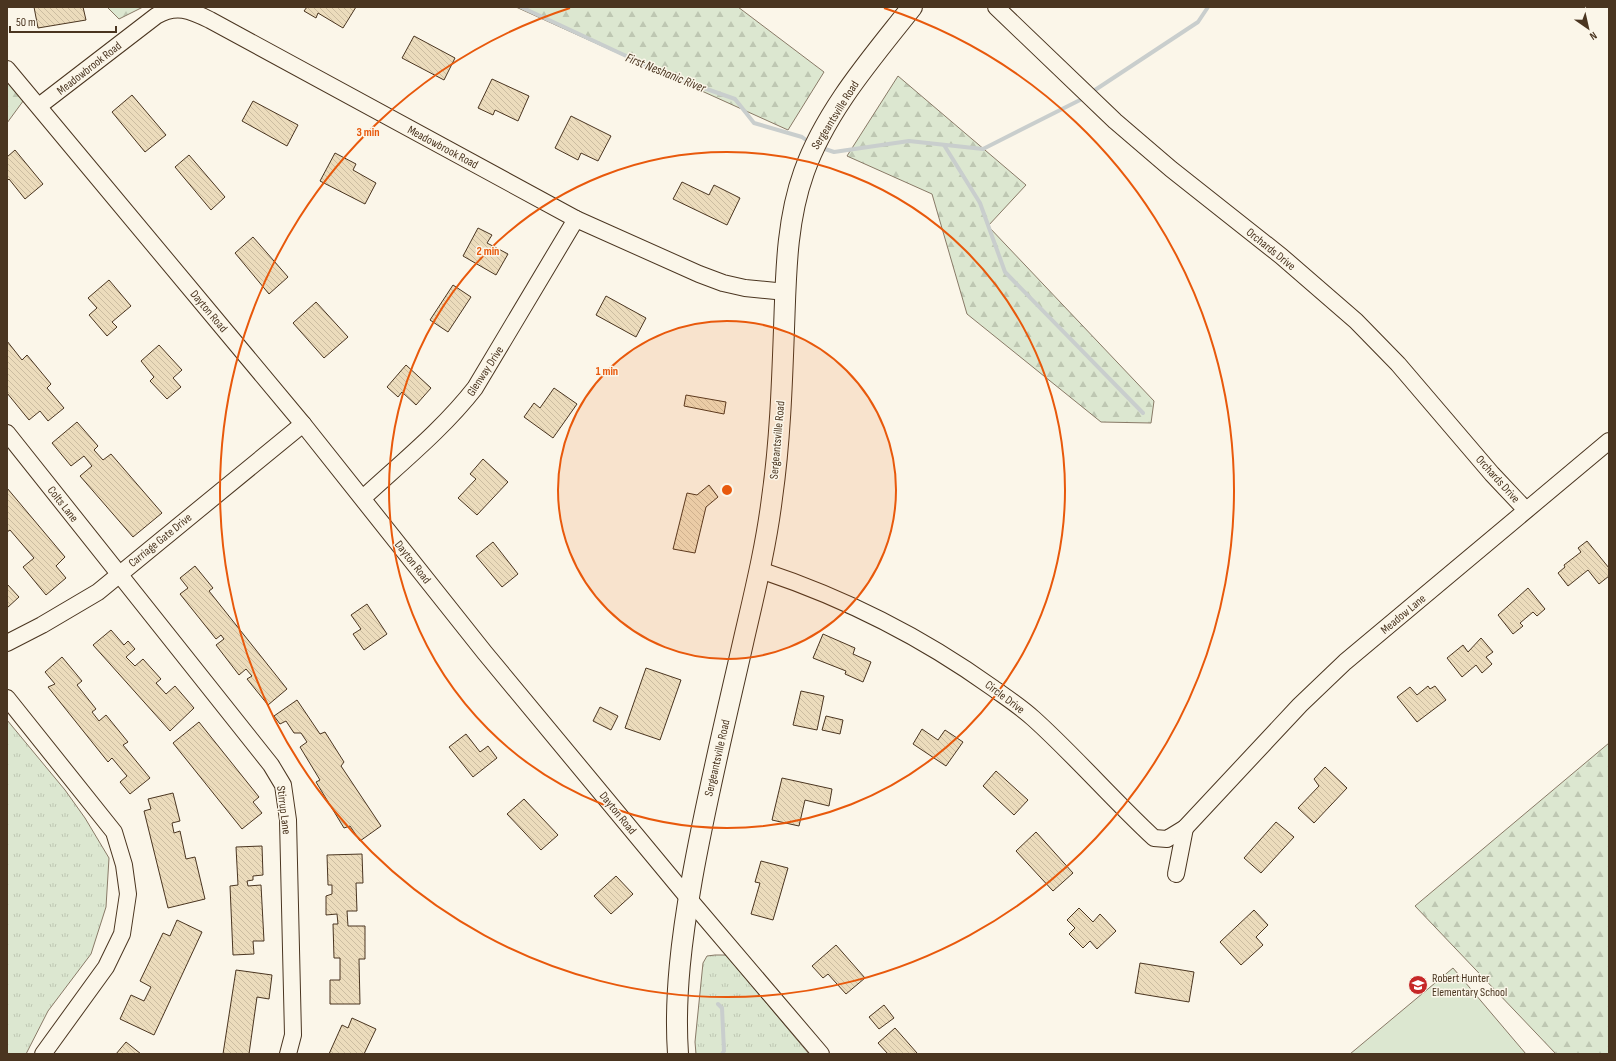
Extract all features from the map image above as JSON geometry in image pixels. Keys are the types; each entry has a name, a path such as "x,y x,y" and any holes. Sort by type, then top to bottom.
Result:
{"main road":[{"name":"Sergeantsville Road","path":"678,1054 677,1038 682,950 689,899 702,824 760,570 772,497 780,422 787,267 796,200 813,150 844,96 912,7"}],"street":[{"name":"Orchards Drive","path":"996,7 1115,121 1171,169 1281,256 1356,321 1398,364 1492,474 1526,510"},
{"name":"Meadowbrook Road","path":"39,106 156,16 166,10 181,9 195,13 210,20 576,219 699,274 723,283 745,288 786,292"},
{"name":"Dayton Road","path":"7,69 303,424 485,653 689,899 821,1054"},
{"name":"Glenway Drive","path":"363,498 439,428 458,409 475,388 576,219"},
{"name":"Carriage Gate Drive","path":"7,643 42,625 98,592 303,424"},
{"name":"Colts Lane","path":"7,433 119,574"},
{"name":"Meadow Lane","path":"1210,800 1300,705 1345,662 1609,441"},
{"name":"Circle Drive","path":"760,570 809,586 837,599 931,647 973,673 1014,703 1045,729 1154,838 1167,838 1185,828 1210,800"},
{"name":"Stirrup Lane","path":"119,574 271,765 283,786 288,820 293,1036 288,1054"},
{"path":"7,698 114,832 124,864 128,894 122,934 106,967 43,1054"},
{"path":"1176,874 1185,828"}],"green space":[{"path":"107,7 143,7 119,19"},
{"path":"516,7 738,7 824,72 788,130"},
{"path":"7,62 29,93 7,123"},
{"path":"898,76 1026,185 988,226 1154,401 1151,423 1101,422 967,314 932,194 847,156"},
{"path":"7,720 65,790 85,818 109,858 106,907 91,954 48,1011 26,1054 7,1054"},
{"path":"1609,743 1609,1054 1556,1054 1415,906"},
{"path":"726,955 809,1054 696,1054 695,1042 703,963 707,956"},
{"path":"1453,968 1526,1054 1350,1054"}],"building":[{"path":"34,7 83,7 86,20 38,28"},
{"path":"307,7 356,7 343,28 318,13 316,18 304,11"},
{"path":"414,36 455,58 444,80 402,58"},
{"path":"492,79 529,96 518,121 495,110 493,115 478,108"},
{"path":"132,95 166,135 145,152 112,112"},
{"path":"253,101 298,125 287,146 242,121"},
{"path":"571,116 611,136 598,161 581,153 578,160 555,148"},
{"path":"15,150 43,184 25,199 9,179 7,181 7,157"},
{"path":"335,153 356,164 353,170 376,183 365,204 320,181"},
{"path":"189,155 225,197 211,210 175,167"},
{"path":"682,182 709,195 714,185 740,198 727,225 673,199"},
{"path":"478,228 492,235 487,243 508,254 496,275 463,256"},
{"path":"253,237 288,277 269,294 235,253"},
{"path":"109,280 131,306 112,322 117,327 107,336 89,315 97,308 88,298"},
{"path":"453,285 471,297 448,332 430,320"},
{"path":"606,296 646,318 636,337 596,315"},
{"path":"316,302 348,337 324,358 293,323"},
{"path":"7,341 22,360 27,355 51,384 47,388 64,408 48,421 40,411 29,420 7,393"},
{"path":"159,345 182,370 173,378 181,387 167,399 150,381 154,377 141,361"},
{"path":"406,365 431,388 416,405 402,392 398,397 387,387"},
{"path":"554,388 577,404 553,438 524,417 534,403 540,408"},
{"path":"686,395 726,402 724,414 684,406"},
{"path":"77,422 98,446 94,450 103,460 111,454 162,513 133,537 80,476 92,466 84,456 71,466 52,443"},
{"path":"483,459 508,482 477,515 458,498 476,479 470,474"},
{"path":"709,485 718,497 706,507 695,553 673,549 687,493 697,495"},
{"path":"7,488 65,557 56,566 66,578 46,595 23,567 34,558 10,530 7,532"},
{"path":"1587,541 1609,568 1609,576 1599,584 1588,570 1568,586 1558,573 1565,567 1564,565 1581,552 1578,548"},
{"path":"493,542 518,574 502,587 476,556"},
{"path":"195,566 213,588 209,591 287,689 268,705 247,679 252,676 246,669 239,675 216,645 224,639 221,635 216,639 180,594 188,588 180,578"},
{"path":"7,584 19,597 7,608"},
{"path":"1528,588 1545,609 1537,616 1533,612 1520,623 1523,626 1513,634 1498,615"},
{"path":"367,604 387,634 364,650 353,634 361,629 351,615"},
{"path":"111,630 124,645 128,641 135,649 126,657 135,666 143,659 161,679 156,683 166,694 175,686 194,708 170,731 93,645"},
{"path":"823,634 855,648 853,654 871,662 863,682 845,674 846,671 813,658"},
{"path":"1481,638 1493,652 1486,657 1492,664 1482,673 1476,665 1462,677 1447,658 1463,645 1468,652"},
{"path":"62,657 82,681 77,685 96,709 92,712 99,721 106,715 128,742 123,745 150,778 130,794 120,782 127,776 112,758 108,762 48,687 55,684 45,672"},
{"path":"646,668 681,680 660,740 625,728"},
{"path":"1428,686 1430,689 1435,686 1446,700 1417,722 1397,697 1410,687 1417,695"},
{"path":"801,691 824,696 817,730 793,725"},
{"path":"297,700 320,734 325,732 344,762 341,766 381,826 360,841 350,826 344,828 316,782 320,780 300,747 307,742 301,733 294,733 286,721 280,724 274,716"},
{"path":"600,707 618,716 611,730 593,721"},
{"path":"826,716 843,720 840,734 822,730"},
{"path":"199,722 259,797 253,802 262,813 242,829 173,743"},
{"path":"922,729 938,740 945,730 963,742 946,766 913,744"},
{"path":"466,734 480,752 488,746 497,758 473,777 449,747"},
{"path":"1325,767 1347,788 1314,823 1298,808 1319,786 1314,779"},
{"path":"996,771 1028,800 1014,815 983,786"},
{"path":"782,778 832,789 829,806 805,800 799,826 772,820"},
{"path":"173,793 180,821 172,823 174,833 180,831 186,859 195,857 205,899 168,908 144,811 151,809 148,799"},
{"path":"524,799 558,835 541,850 507,814"},
{"path":"1276,822 1294,837 1261,873 1244,858"},
{"path":"1036,832 1073,873 1053,891 1016,851"},
{"path":"262,846 263,875 253,876 253,880 247,881 248,886 261,885 264,941 253,941 254,954 233,955 230,886 238,885 236,847"},
{"path":"362,854 363,883 356,883 357,911 347,911 348,926 365,926 365,959 359,959 360,1004 330,1004 330,980 340,980 340,958 334,958 333,924 338,924 337,914 326,915 326,896 332,894 332,885 328,885 327,855"},
{"path":"761,861 788,868 773,920 751,914 760,883 755,882"},
{"path":"616,876 633,894 611,914 594,896"},
{"path":"1079,908 1093,922 1100,914 1116,931 1097,949 1090,941 1083,948 1069,934 1075,928 1067,920"},
{"path":"1254,910 1268,925 1256,937 1263,945 1241,965 1220,942"},
{"path":"177,920 202,932 154,1035 120,1019 131,995 144,1001 151,987 140,981 163,933 170,936"},
{"path":"836,945 865,978 846,994 828,974 823,978 812,966"},
{"path":"1140,963 1194,972 1189,1002 1135,993"},
{"path":"236,970 272,975 269,999 257,997 249,1054 223,1054"},
{"path":"884,1005 894,1018 879,1029 869,1017"},
{"path":"352,1018 376,1029 364,1054 329,1054 342,1025 348,1028"},
{"path":"895,1028 917,1053 916,1054 888,1054 878,1043"},
{"path":"126,1042 141,1054 116,1054"}],"waterway":[{"name":"First Neshanic River","path":"521,7 667,75 735,99 754,123 802,137 806,140"},
{"path":"1095,90 1198,22 1208,7"},
{"path":"825,149 834,152 909,141 983,149 1080,100"},
{"path":"944,145 980,203 1005,272 1143,413"},
{"path":"718,1004 722,1008 724,1051 722,1054"}],"place":[{"name":"Robert Hunter Elementary School","path":"1418,985"}]}
